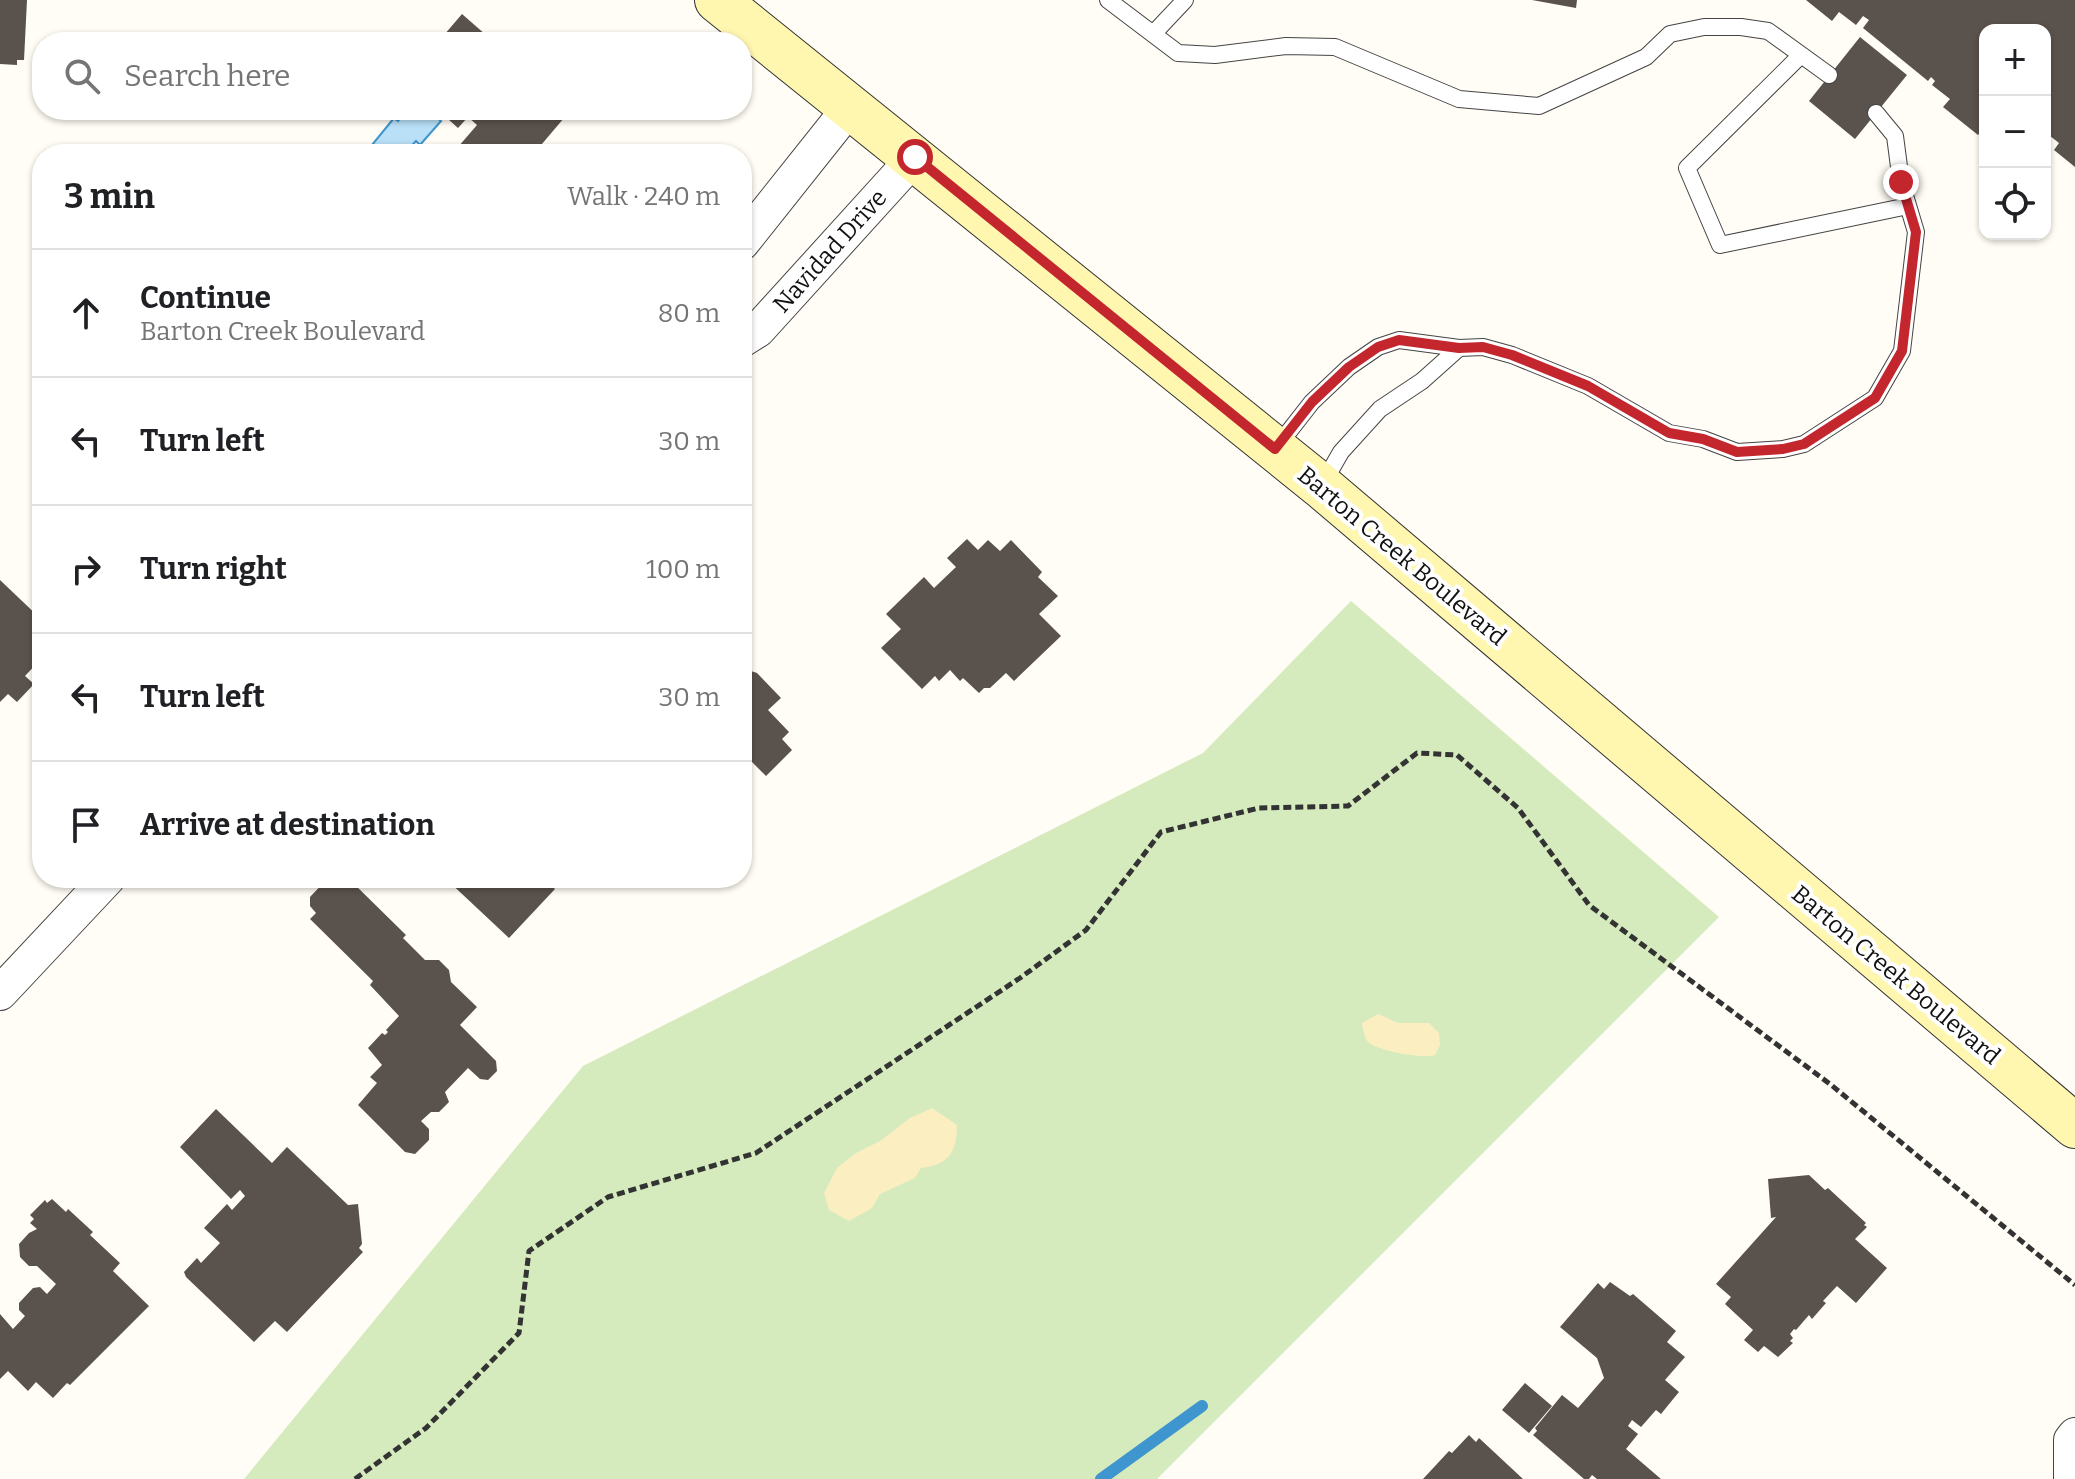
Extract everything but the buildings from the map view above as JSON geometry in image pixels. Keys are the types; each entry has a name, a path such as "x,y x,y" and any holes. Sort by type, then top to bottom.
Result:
{"street":[{"name":"Barton Creek Boulevard","path":"717,0 1321,486 2075,1126"},
{"path":"752,230 851,106"},
{"name":"Navidad Drive","path":"752,334 915,157"},
{"path":"0,993 99,888"},
{"path":"2071,1479 2071,1440 2075,1435"}],"lane":[{"path":"1108,0 1178,53 1215,55 1286,46 1335,47 1459,99 1539,106 1646,57 1670,34 1704,27 1768,31 1829,75"},
{"path":"1153,34 1185,0"},
{"path":"1801,55 1687,168 1720,245 1908,206"},
{"path":"1275,449 1312,402 1349,367 1378,347 1399,340 1459,348 1483,347 1512,355 1588,386 1669,433 1703,439 1737,452 1783,449 1804,444 1875,398 1902,351 1916,232 1901,182 1895,136 1876,113"},
{"path":"1321,486 1341,452 1380,409 1422,381 1459,348"}],"path":[{"path":"355,1479 426,1428 519,1333 529,1251 542,1242 608,1197 756,1153 796,1127 1020,978 1086,930 1161,832 1259,808 1348,806 1417,753 1457,755 1518,808 1589,905 1830,1084 2075,1285"}],"green space":[{"path":"1351,601 1719,917 1157,1479 244,1479 583,1066 1203,753"}],"sand":[{"path":"1378,1014 1398,1023 1429,1023 1439,1033 1440,1045 1435,1055 1400,1053 1372,1045 1366,1039 1362,1023"},
{"path":"932,1108 957,1125 955,1143 949,1156 938,1164 921,1168 915,1178 880,1194 872,1208 849,1221 829,1210 824,1193 837,1168 910,1118"}],"water":[{"path":"392,120 441,121 421,144 416,141 413,144 373,144"}],"waterway":[{"path":"1101,1479 1202,1406"}],"route":[{"path":"915,157 1275,449 1312,402 1349,367 1378,347 1399,340 1459,348 1483,347 1512,355 1588,386 1669,433 1703,439 1737,452 1783,449 1804,444 1875,398 1902,351 1916,232 1901,182"}]}
